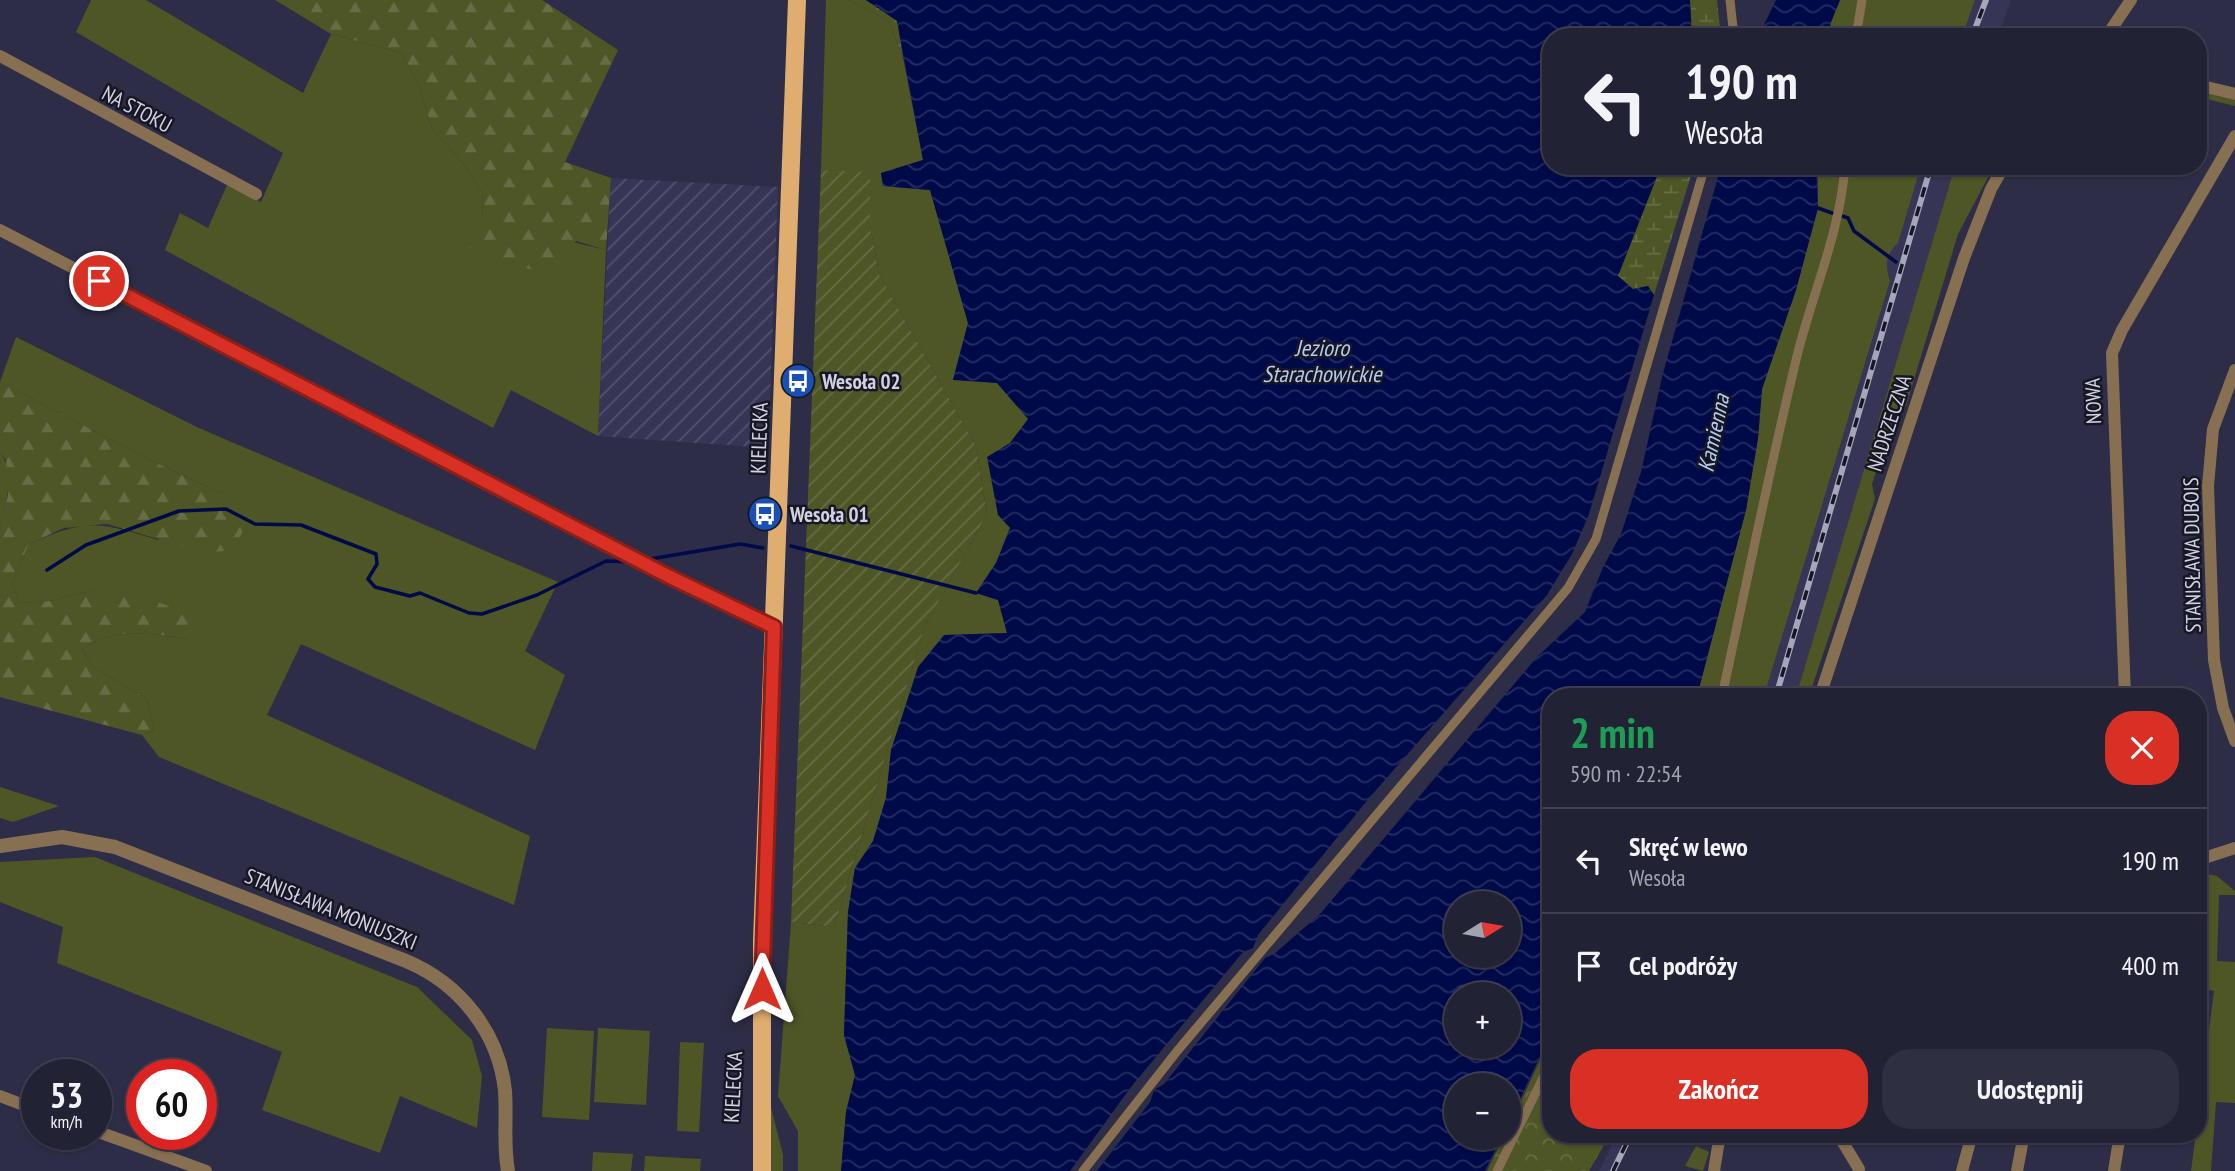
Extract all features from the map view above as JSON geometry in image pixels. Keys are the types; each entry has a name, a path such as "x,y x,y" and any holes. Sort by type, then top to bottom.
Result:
{"main road":[{"name":"KIELECKA","path":"752,1171 797,0"},
{"name":"KIELECKA","path":"762,962 762,1171"}],"street":[{"path":"1730,0 1733,28"},
{"path":"1857,28 1862,0"},
{"path":"2112,28 2131,0"},
{"name":"NA STOKU","path":"0,56 256,194"},
{"path":"2207,87 2235,94"},
{"name":"NOWA","path":"2125,688 2112,353 2122,330 2235,136"},
{"path":"1083,1171 1178,1050 1568,588 1596,539 1702,175"},
{"path":"1724,688 1799,349 1828,263 1844,175"},
{"name":"NADRZECZNA","path":"1823,688 1964,258 1979,216 2000,175"},
{"path":"0,230 670,577 774,627"},
{"name":"STANISŁAWA DUBOIS","path":"2235,370 2213,429 2208,486 2214,660 2222,708 2235,741"},
{"name":"STANISŁAWA MONIUSZKI","path":"0,846 62,837 116,847 405,961 439,978 462,998 483,1025 499,1059 505,1088 508,1171"},
{"path":"2207,857 2235,848"},
{"path":"1497,1171 1542,1080"},
{"path":"0,1096 21,1104"},
{"path":"112,1137 206,1171"},
{"path":"1714,1171 1719,1143"},
{"path":"1722,1171 1726,1143"},
{"path":"1843,1143 1858,1170"},
{"path":"1962,1171 1970,1143"},
{"path":"2017,1171 2022,1143"},
{"path":"2114,1171 2119,1143"}],"shaded area":[{"path":"1975,0 2011,0 2001,28 1965,28"},
{"path":"1918,175 1952,175 1798,688 1766,688 1890,282 1885,266 1890,249 1898,243"},
{"path":"611,178 778,187 768,448 598,436"},
{"path":"1613,1143 1630,1143 1616,1171 1599,1171"}],"green space":[{"path":"91,0 146,0 303,93 331,34 402,53 420,88 432,129 463,163 483,194 482,220 606,250 598,436 511,390 493,428 165,250 180,213 208,228 227,185 261,202 283,153 76,32"},
{"path":"275,0 542,0 618,50 565,162 611,178 606,250 576,241 545,272 514,266 468,247 464,237 482,220 483,194 463,163 432,129 420,88 402,53 331,34"},
{"path":"826,0 849,0 889,21 903,58 923,160 881,173 883,186 930,190 968,323 953,379 997,383 1029,419 1010,443 1010,528 996,563 976,593 998,600 1007,633 944,635 891,750 886,798 873,841 855,868 848,912 844,1035 855,1075 846,1112 841,1171 798,1171 798,1131 778,1096 791,922 834,927 925,626 987,514 976,446 879,274 870,225 870,173 821,170"},
{"path":"849,0 866,0 897,20 903,58 889,21"},
{"path":"1690,0 1717,0 1720,28 1692,28"},
{"path":"1840,0 1975,0 1965,28 1831,28"},
{"path":"2207,93 2235,100 2235,106 2207,99"},
{"path":"821,170 870,172 870,225 879,274 976,446 987,514 925,626 834,927 791,922"},
{"path":"1657,175 1691,175 1654,295 1648,286 1633,289 1618,276"},
{"path":"1818,175 1918,175 1898,243 1888,256 1887,270 1890,281 1766,688 1699,688 1746,510 1758,438 1762,389 1796,290 1818,208"},
{"path":"1952,175 1989,175 1958,234 1906,406 1895,414 1872,484 1875,499 1812,688 1798,688"},
{"path":"16,337 199,428 558,582 525,651 565,675 535,750 301,644 267,715 530,836 514,905 159,757 142,735 154,731 147,699 93,667 82,650 106,637 119,635 147,634 188,639 94,590 50,601 20,603 12,584 29,544 65,530 94,526 122,529 158,540 223,494 148,459 0,382"},
{"path":"0,382 148,459 223,494 246,525 233,550 206,553 107,524 64,528 29,544 12,584 20,603 50,601 94,590 142,596 189,614 195,630 188,639 147,634 120,635 106,637 82,650 93,667 147,699 154,731 142,735 0,697 0,526 8,495 6,460 0,453"},
{"path":"0,453 5,460 9,478 0,526"},
{"path":"0,787 59,806 13,822 0,818"},
{"path":"95,857 417,987 472,1040 482,1076 477,1128 400,1096 380,1153 262,1110 282,1052 57,963 63,927 0,902 0,862"},
{"path":"2207,874 2217,876 2235,891 2235,895 2219,895 2217,961 2235,962 2235,1103 2216,1102 2211,1171 2191,1171 2195,1143 2207,1143 2207,1046 2214,991 2207,989"},
{"path":"547,1028 594,1031 589,1120 542,1117"},
{"path":"598,1028 650,1031 646,1105 594,1102"},
{"path":"680,1042 704,1043 699,1132 677,1131"},
{"path":"1542,1056 1542,1143 1605,1143 1589,1171 1487,1171 1497,1150 1521,1150 1521,1101"},
{"path":"767,1091 783,1155 783,1171 770,1171"},
{"path":"1696,1146 1709,1152 1703,1171 1685,1166"},
{"path":"593,1152 633,1154 631,1171 592,1171"},
{"path":"645,1156 701,1159 700,1171 644,1171"}],"water":[{"name":"Jezioro Starachowickie","path":"866,0 1690,0 1692,28 1542,28 1542,175 1657,175 1618,276 1633,289 1648,286 1654,295 1589,514 1572,554 1547,595 1370,797 1258,935 1253,948 1243,952 1131,1087 1070,1171 841,1171 846,1112 855,1075 844,1035 848,912 855,868 873,841 886,798 891,750 918,667 944,635 1007,633 998,600 976,593 996,563 1010,528 998,515 987,457 1010,443 1028,419 997,383 953,380 968,323 930,190 883,186 881,173 923,160 897,21"},
{"path":"1776,0 1840,0 1829,28 1762,28"},
{"name":"Kamienna","path":"1718,175 1816,175 1818,208 1796,290 1762,389 1758,438 1746,510 1699,688 1542,688 1542,1052 1521,1097 1521,1073 1444,1073 1444,1150 1495,1150 1485,1171 1097,1171 1150,1102 1154,1090 1164,1084 1265,958 1274,954 1320,914 1537,657 1585,612 1603,567 1621,534 1641,472 1662,377"}],"waterway":[{"path":"1818,208 1832,213"},
{"path":"1842,216 1848,218 1854,231 1896,262"},
{"path":"47,570 86,545 179,511 226,509 255,524 301,525 376,554 377,564 368,579 375,587 410,596 420,593 469,613 482,614 537,595 606,561 633,562"},
{"path":"644,560 740,544 763,548"},
{"path":"791,546 976,593"}],"railway":[{"path":"1975,28 1986,0"},
{"path":"1778,688 1928,175"},
{"path":"1613,1171 1627,1143"}],"place":[{"name":"Wesoła 02","path":"798,381"},
{"name":"Wesoła 01","path":"765,514"}],"route":[{"path":"99,281 670,577 774,627 762,989"}]}
